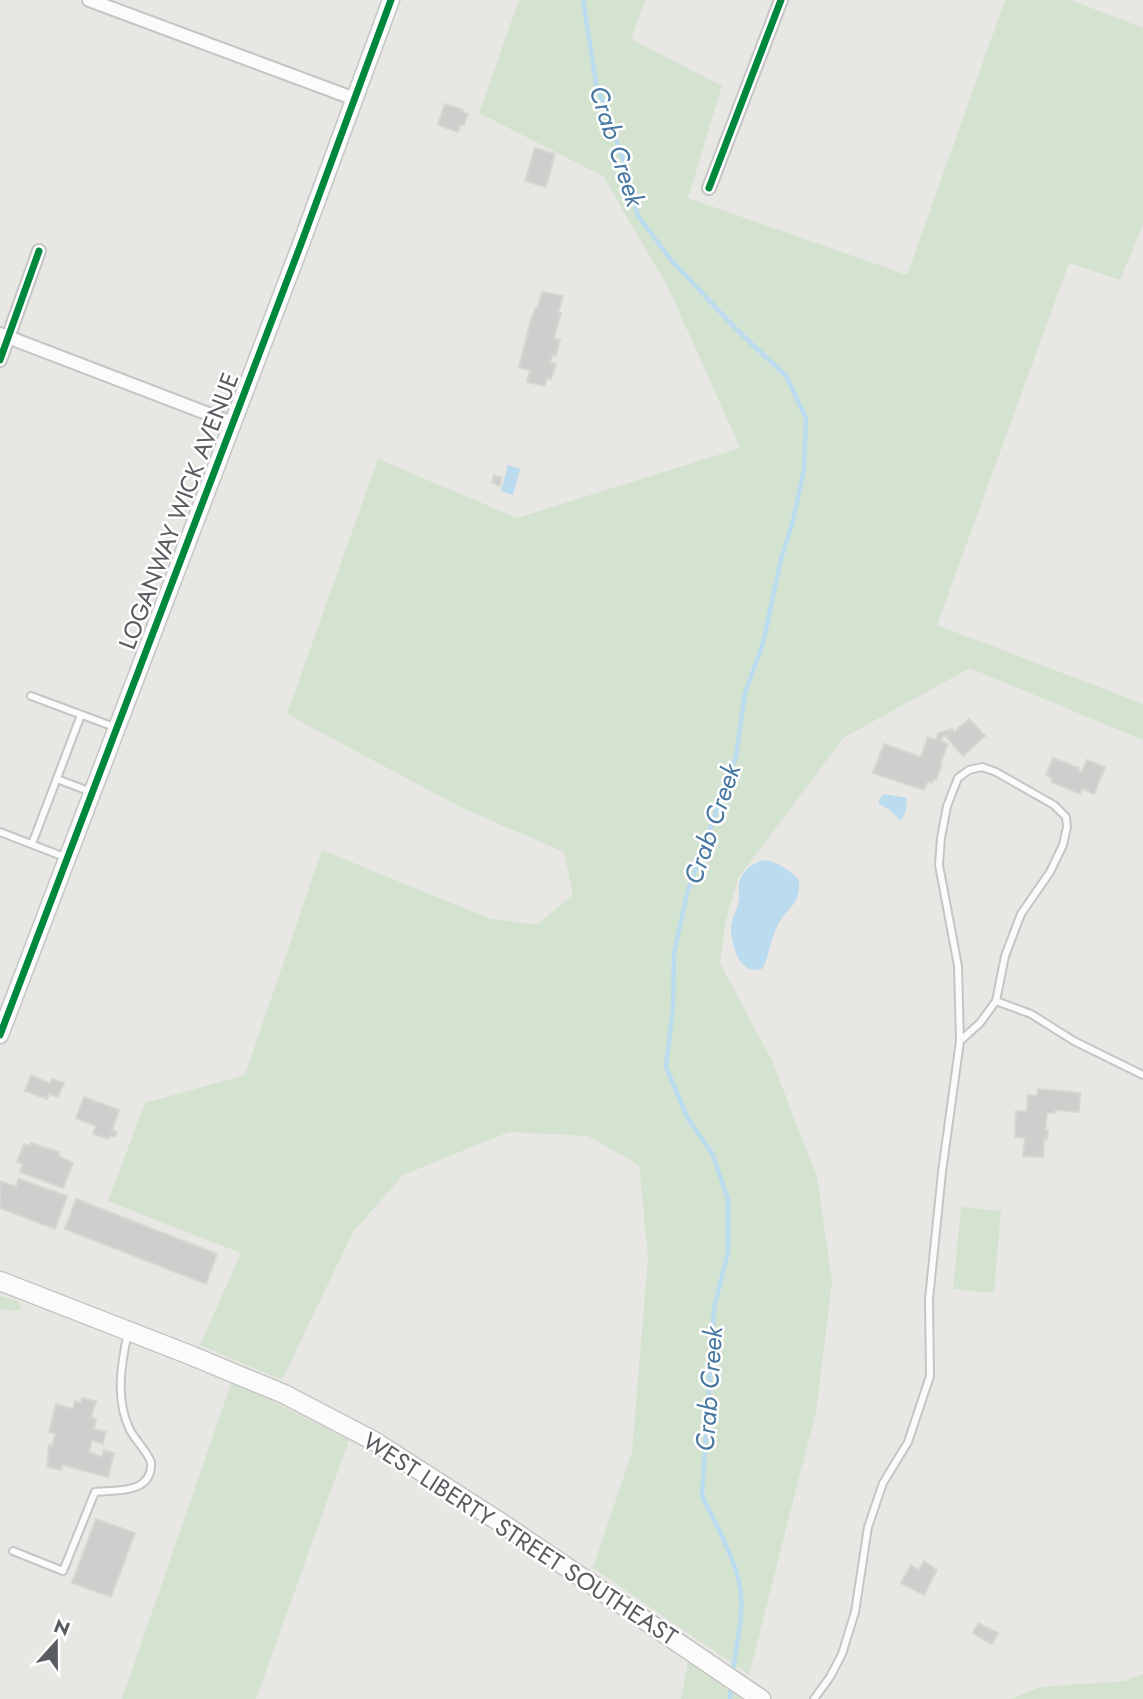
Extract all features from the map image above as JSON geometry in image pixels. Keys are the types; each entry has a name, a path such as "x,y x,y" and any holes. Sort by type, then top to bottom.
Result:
{"main road":[{"name":"WEST LIBERTY STREET SOUTHEAST","path":"0,1282 284,1394 400,1456 755,1695"}],"street":[{"path":"89,0 355,99"},
{"name":"LOGANWAY WICK AVENUE","path":"1,1028 391,0"},
{"path":"709,188 781,0"},
{"path":"0,360 4,336 39,251"},
{"path":"4,336 232,423"}],"lane":[{"path":"31,696 117,728"},
{"path":"32,844 81,715"},
{"path":"814,1699 842,1654 855,1612 868,1527 883,1483 908,1442 930,1376 929,1300 960,1041 958,966 939,865 941,838 947,806 958,778 968,770 982,767 996,772 1054,805 1066,817 1067,827 1055,862 1021,914 1005,956 996,1001 960,1041"},
{"path":"57,779 92,792"},
{"path":"0,832 67,858"},
{"path":"996,1001 1031,1014 1074,1041 1143,1075"},
{"path":"13,1551 63,1571 95,1492 132,1489 143,1485 149,1477 151,1462 123,1415 120,1398 128,1331"}],"green space":[{"path":"519,0 645,0 631,39 722,86 688,198 907,275 1005,0 1071,0 1143,28 1143,224 1120,280 1069,263 937,625 1143,704 1143,740 970,668 843,738 738,878 726,920 720,963 772,1061 817,1177 832,1281 816,1411 749,1675 593,1568 632,1452 648,1257 639,1165 588,1136 509,1132 403,1175 353,1232 282,1380 200,1345 241,1253 108,1201 145,1103 245,1075 322,850 488,918 536,925 573,895 564,852 462,808 287,714 378,459 517,518 740,448 668,287 603,176 479,113"},
{"path":"961,1207 1001,1211 994,1293 953,1289"},
{"path":"0,1296 18,1301 20,1310 0,1309"},
{"path":"232,1381 349,1440 256,1699 122,1699"},
{"path":"688,1662 742,1699 681,1699"},
{"path":"1143,1674 1143,1699 1011,1699 1040,1687 1125,1681"}],"water":[{"path":"508,465 520,469 513,495 501,491"},
{"path":"884,794 907,798 901,821 879,804 879,799"},
{"path":"766,860 792,873 799,880 799,889 796,901 776,930 765,964 762,969 754,970 747,968 738,957 731,927 739,900 739,884 745,871"}],"building":[{"path":"445,104 468,114 458,132 438,125"},
{"path":"535,148 555,154 546,187 525,181"},
{"path":"542,292 563,296 554,338 560,340 556,356 553,355 550,363 556,364 551,379 547,378 545,386 527,382 530,371 519,367 531,319"},
{"path":"494,475 502,478 500,486 492,483"},
{"path":"969,719 985,736 963,756 947,738 949,735 942,737 941,741 948,744 942,764 936,780 933,779 932,783 928,781 924,790 873,773 884,744 921,757 928,737 936,740 938,733 952,729 954,732"},
{"path":"1053,758 1079,768 1078,771 1082,772 1087,760 1105,767 1094,794 1082,789 1080,794 1051,782 1052,778 1046,775"},
{"path":"31,1075 50,1084 52,1079 64,1083 58,1097 49,1094 47,1099 25,1091"},
{"path":"1038,1089 1080,1093 1079,1112 1055,1110 1055,1113 1047,1113 1045,1130 1048,1130 1047,1139 1044,1138 1043,1157 1023,1156 1025,1138 1015,1137 1016,1111 1027,1112 1028,1095 1037,1096"},
{"path":"84,1097 119,1110 112,1130 117,1132 115,1137 110,1135 108,1139 93,1134 96,1126 76,1118"},
{"path":"31,1143 59,1152 58,1156 73,1163 63,1188 20,1172 23,1164 17,1162 24,1144 30,1146"},
{"path":"19,1179 67,1196 55,1229 0,1208 0,1181 16,1187"},
{"path":"76,1199 217,1254 206,1284 65,1229"},
{"path":"82,1398 96,1401 91,1418 96,1419 94,1429 106,1432 103,1444 92,1440 89,1452 102,1457 104,1450 114,1453 108,1477 62,1465 61,1470 47,1467 49,1445 52,1446 55,1434 49,1432 56,1404 73,1409 75,1401 81,1403"},
{"path":"96,1519 135,1533 111,1597 72,1583"},
{"path":"924,1561 937,1570 924,1595 901,1583 911,1565 919,1570"},
{"path":"978,1623 998,1633 992,1644 973,1633"}],"waterway":[{"name":"Crab Creek","path":"583,0 596,83 624,162 638,216 672,261 736,329 786,376 806,418 804,469 763,643 745,693 736,756 687,893 674,954 673,1008 666,1067 688,1119 712,1153 728,1199 728,1252 714,1308 702,1496 728,1549 741,1592 741,1615 733,1672"},
{"name":"Crab Creek","path":"730,1699 731,1684"}],"cycle path":[{"path":"0,1035 391,0"},
{"path":"709,188 781,0"},
{"path":"0,360 39,251"}]}
